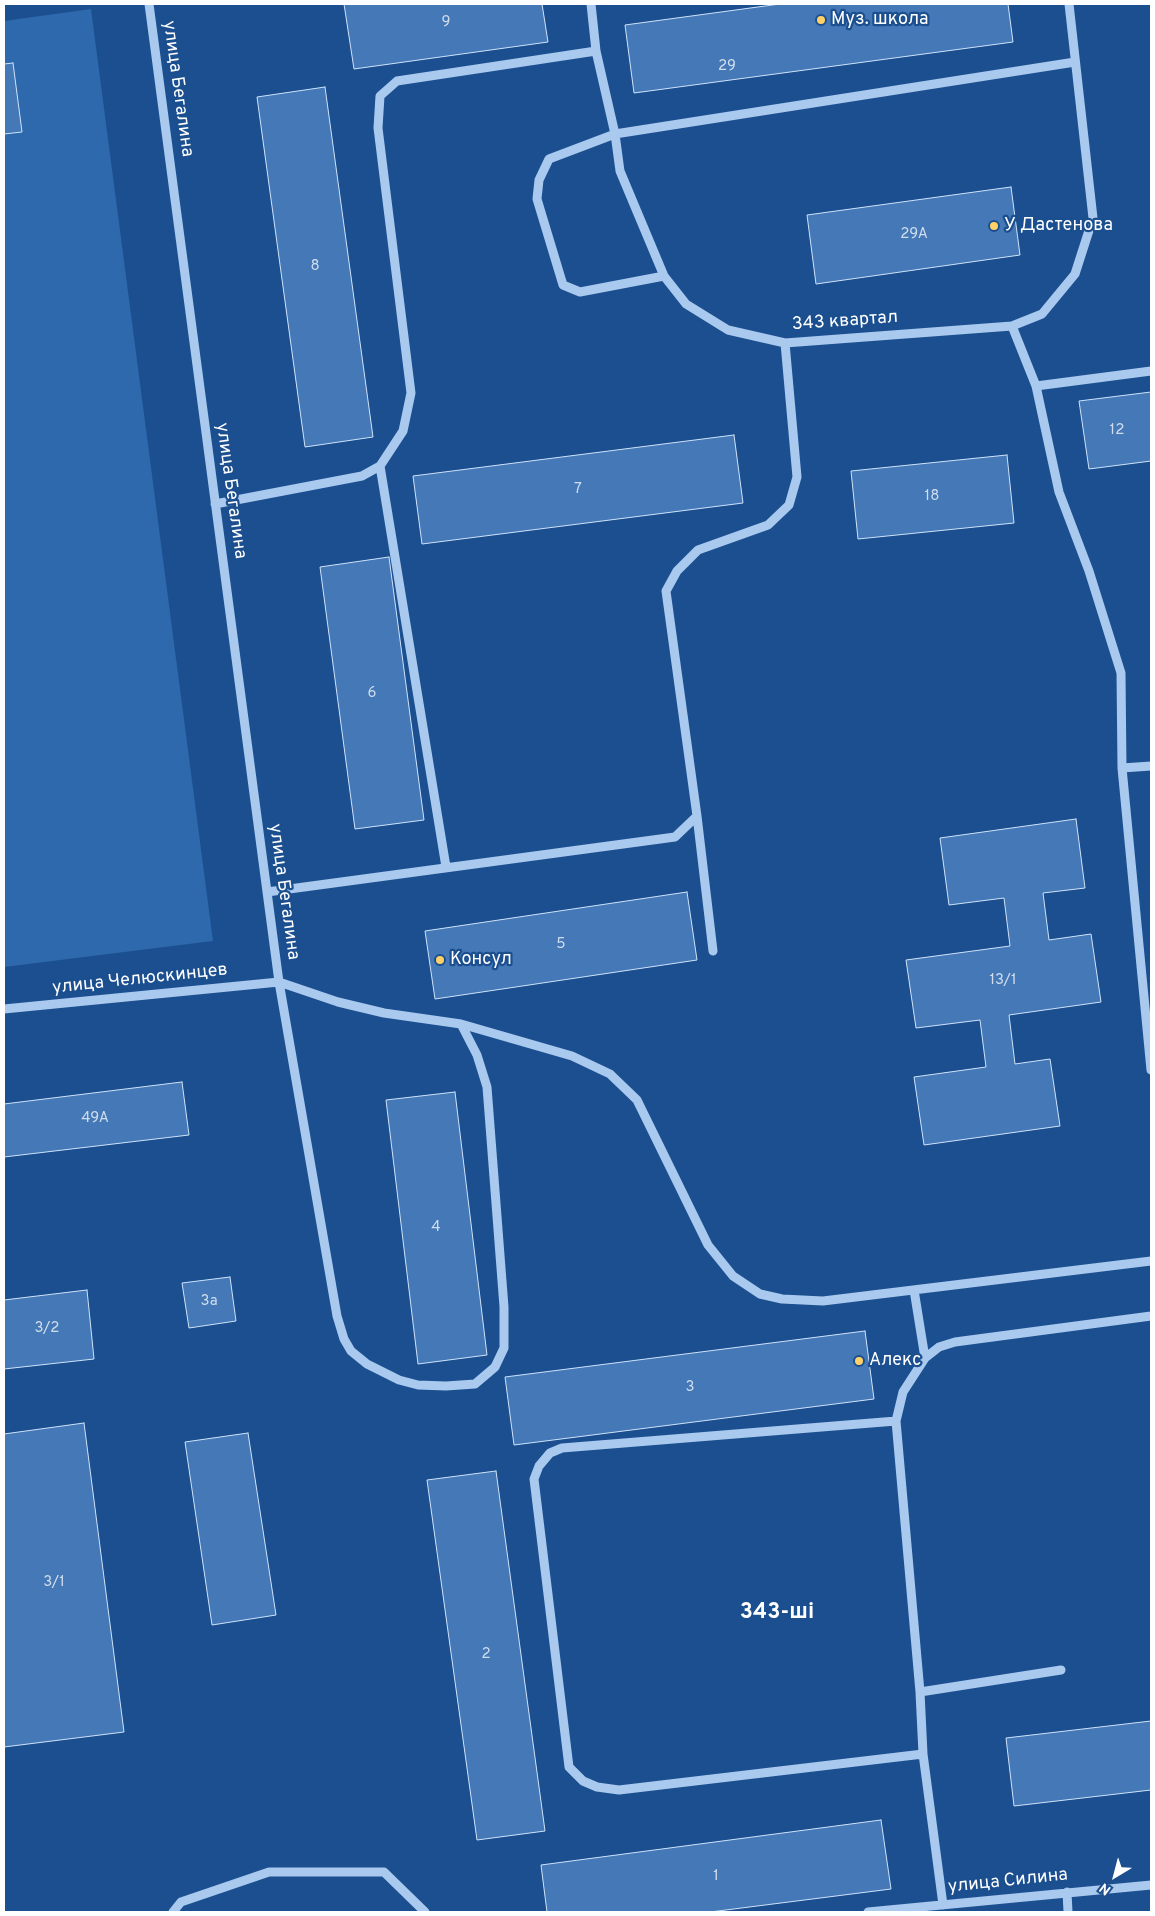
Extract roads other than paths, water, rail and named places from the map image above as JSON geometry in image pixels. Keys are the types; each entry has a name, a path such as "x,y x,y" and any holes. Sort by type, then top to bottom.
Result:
{"street":[{"name":"улица Бегалина","path":"149,4 279,982 337,1316 344,1339 352,1351 367,1364 399,1380 418,1385 476,1384 495,1367 504,1348 504,1307 487,1087 477,1055 461,1024"},
{"name":"343 квартал","path":"591,4 596,52 614,134 620,172 664,276 686,304 728,330 785,343 1012,326 1042,314 1075,274 1093,218 1075,62"},
{"path":"664,276 580,292 563,285 537,199 538,180 549,160 614,134 1075,62 1069,4"},
{"path":"215,504 362,476 380,466 403,431 411,393 378,128 380,96 397,81 596,52"},
{"path":"1012,326 1036,386 1059,492 1089,571 1121,673 1122,768 1151,1070"},
{"path":"713,951 697,816 666,591 677,571 698,550 768,525 789,505 797,477 785,343"},
{"path":"1036,386 1151,371"},
{"path":"380,466 446,867"},
{"path":"1122,768 1151,766"},
{"path":"267,892 675,837 697,816"},
{"path":"279,982 338,1002 384,1013 461,1024 572,1056 610,1074 637,1100 708,1246 734,1276 760,1294 782,1299 823,1301 1151,1261"},
{"name":"улица Челюскинцев","path":"4,1010 279,982"},
{"path":"914,1290 925,1358"},
{"path":"943,1905 923,1754 920,1692 896,1421 903,1392 925,1358 939,1347 955,1342 1151,1316"},
{"path":"896,1421 562,1448 550,1453 539,1466 534,1480 569,1767 583,1781 597,1788 619,1790 923,1754"},
{"path":"920,1692 1060,1670"},
{"path":"173,1912 181,1902 269,1872 384,1872 425,1912"},
{"name":"улица Силина","path":"868,1912 1151,1885"},
{"path":"1067,1892 1068,1912"}],"place":[{"name":"Муз. школа","path":"821,20"},
{"name":"У Дастенова","path":"994,226"},
{"name":"Консул","path":"440,960"},
{"name":"Алекс","path":"859,1361"}],"district":[{"name":"343-ші","path":"777,1614"}]}
